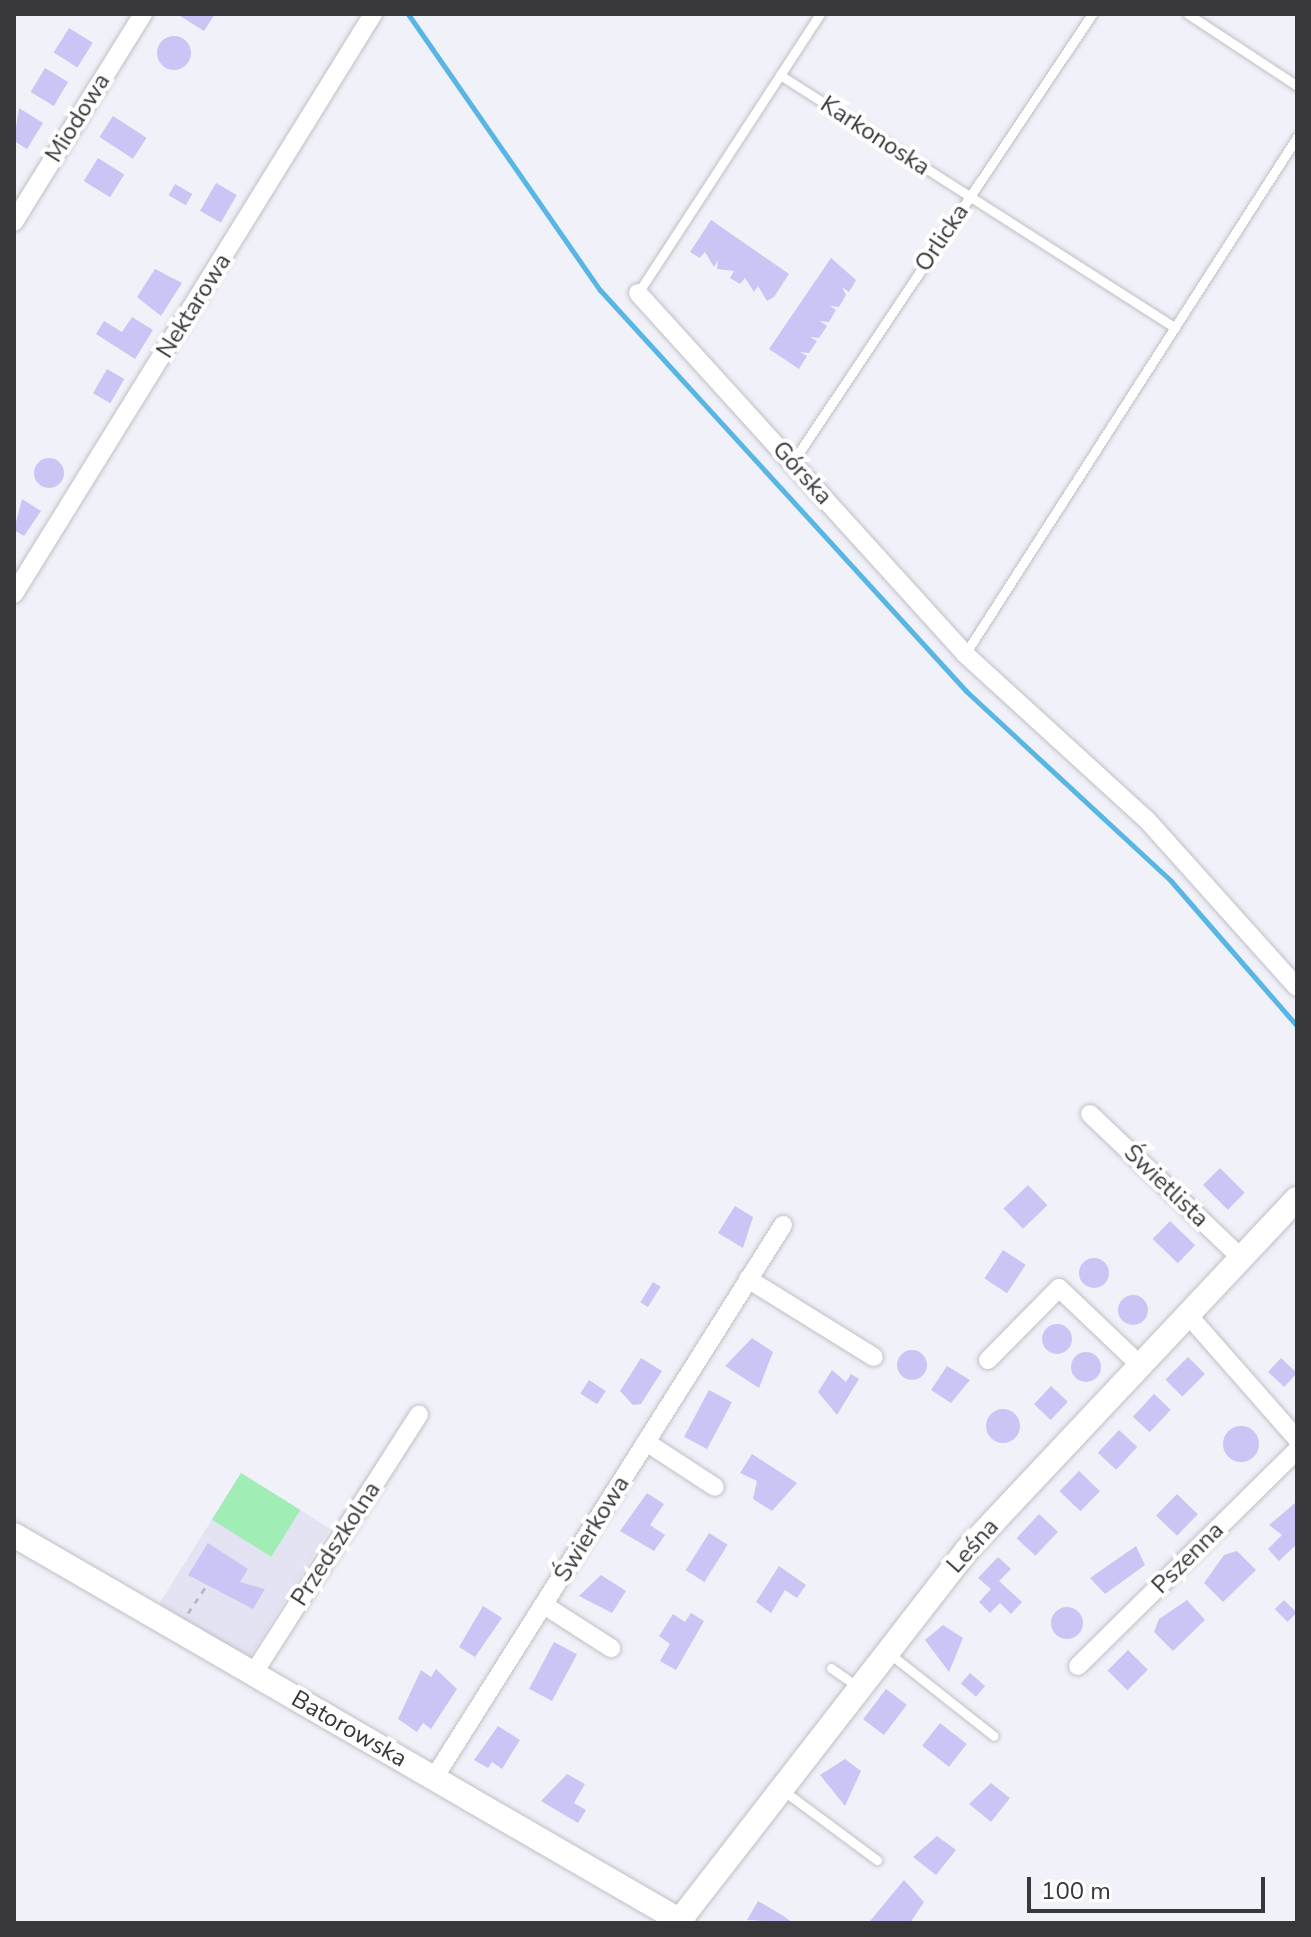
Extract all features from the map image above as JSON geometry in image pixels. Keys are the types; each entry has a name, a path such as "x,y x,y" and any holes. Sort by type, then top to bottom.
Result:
{"street":[{"name":"Miodowa","path":"14,222 143,14"},
{"name":"Nektarowa","path":"14,594 373,16"},
{"name":"Górska","path":"638,293 965,654 1147,820 1297,987"},
{"name":"Świetlista","path":"1090,1114 1242,1259"},
{"name":"Leśna","path":"682,1922 778,1786 855,1685 966,1551 1297,1199"},
{"name":"Świerkowa","path":"434,1778 783,1225"},
{"path":"748,1279 874,1357"},
{"path":"988,1360 1059,1288 1142,1367"},
{"path":"1189,1316 1297,1439"},
{"name":"Przedszkolna","path":"253,1674 419,1414"},
{"path":"646,1442 715,1487"},
{"name":"Pszenna","path":"1078,1666 1297,1450"},
{"name":"Batorowska","path":"14,1535 682,1922"},
{"path":"544,1605 611,1648"}],"lane":[{"path":"638,293 820,14"},
{"name":"Orlicka","path":"792,463 1092,14"},
{"path":"1188,14 1297,86"},
{"name":"Karkonoska","path":"780,75 1175,328"},
{"path":"965,654 1297,137"},
{"path":"884,1649 994,1736"},
{"path":"831,1668 855,1685"},
{"path":"778,1786 877,1860"}],"path":[{"path":"185,1618 206,1586"}],"shaded area":[{"path":"241,1473 330,1529 248,1659 159,1604"}],"green space":[{"path":"241,1473 300,1510 271,1557 212,1520"}],"building":[{"path":"177,14 215,14 204,31"},
{"path":"69,28 93,43 77,67 54,53"},
{"path":"174,36 186,41 191,53 186,65 174,70 162,65 157,53 162,41"},
{"path":"45,68 68,82 54,106 31,92"},
{"path":"19,108 43,123 27,149 14,141"},
{"path":"113,116 147,138 133,159 99,137"},
{"path":"98,158 124,174 110,197 84,181"},
{"path":"216,183 237,195 221,223 200,211"},
{"path":"175,184 192,194 186,205 168,195"},
{"path":"711,220 789,274 774,297 767,301 758,286 754,292 745,278 740,284 730,278 734,271 717,269 718,260 714,267 705,252 700,258 690,252"},
{"path":"831,258 856,280 849,292 842,287 846,295 839,307 830,306 836,310 829,322 820,321 827,326 819,338 810,337 817,341 809,353 800,352 807,356 799,369 769,349"},
{"path":"155,269 182,283 161,316 137,297"},
{"path":"132,317 153,330 135,359 96,334 104,321 122,332"},
{"path":"107,369 124,379 110,403 93,393"},
{"path":"49,458 60,462 64,473 60,484 49,488 38,484 34,473 38,462"},
{"path":"22,499 41,511 24,536 14,530"},
{"path":"1220,1168 1245,1193 1228,1210 1203,1185"},
{"path":"1028,1185 1047,1205 1023,1229 1004,1209"},
{"path":"735,1206 753,1217 743,1248 718,1233"},
{"path":"1170,1221 1195,1245 1178,1263 1153,1239"},
{"path":"1003,1250 1026,1265 1007,1293 984,1279"},
{"path":"1094,1258 1105,1262 1109,1273 1105,1284 1094,1288 1083,1284 1079,1273 1083,1262"},
{"path":"653,1282 661,1287 648,1307 640,1302"},
{"path":"1133,1295 1144,1299 1148,1310 1144,1321 1133,1325 1122,1321 1118,1310 1122,1299"},
{"path":"1057,1324 1067,1329 1072,1339 1067,1349 1057,1354 1047,1349 1042,1339 1047,1329"},
{"path":"752,1338 773,1352 759,1388 725,1366"},
{"path":"912,1350 923,1354 927,1365 923,1376 912,1380 901,1376 897,1365 901,1354"},
{"path":"1086,1352 1096,1357 1101,1367 1096,1377 1086,1382 1076,1377 1071,1367 1076,1357"},
{"path":"1188,1357 1205,1374 1182,1397 1165,1380"},
{"path":"641,1358 662,1371 641,1404 633,1405 620,1391"},
{"path":"1281,1358 1297,1373 1284,1387 1268,1372"},
{"path":"947,1366 970,1380 951,1403 931,1390"},
{"path":"832,1370 846,1382 851,1374 859,1379 837,1415 818,1392"},
{"path":"589,1380 606,1391 597,1404 580,1393"},
{"path":"1051,1386 1068,1402 1051,1420 1034,1404"},
{"path":"709,1390 732,1402 707,1449 684,1437"},
{"path":"1154,1394 1171,1410 1150,1432 1133,1417"},
{"path":"1003,1409 1015,1414 1020,1426 1015,1438 1003,1443 991,1438 986,1426 991,1414"},
{"path":"1241,1426 1254,1431 1259,1444 1254,1457 1241,1462 1228,1457 1223,1444 1228,1431"},
{"path":"1119,1430 1137,1447 1116,1470 1098,1453"},
{"path":"752,1454 797,1483 772,1511 753,1499 757,1481 740,1473"},
{"path":"1079,1471 1100,1491 1080,1511 1060,1491"},
{"path":"647,1493 664,1504 650,1525 665,1535 654,1551 620,1531"},
{"path":"1177,1494 1198,1514 1177,1536 1156,1516"},
{"path":"1295,1503 1297,1544 1279,1561 1268,1549 1282,1535 1269,1525"},
{"path":"1039,1514 1058,1532 1036,1556 1016,1538"},
{"path":"709,1533 728,1545 704,1582 686,1570"},
{"path":"208,1543 248,1569 240,1582 265,1589 253,1609 188,1575"},
{"path":"1136,1546 1145,1565 1105,1594 1090,1578"},
{"path":"1237,1551 1256,1570 1223,1602 1204,1583 1224,1555"},
{"path":"998,1557 1011,1569 999,1581 1022,1602 1011,1614 1000,1603 990,1613 979,1602 991,1589 978,1578"},
{"path":"779,1566 806,1585 797,1598 785,1590 771,1613 756,1602"},
{"path":"601,1575 626,1591 612,1613 579,1596"},
{"path":"1187,1600 1205,1620 1173,1651 1154,1632 1159,1619"},
{"path":"1284,1600 1297,1613 1288,1622 1275,1609"},
{"path":"483,1606 502,1618 475,1657 459,1647"},
{"path":"1067,1607 1078,1612 1083,1623 1078,1634 1067,1639 1056,1634 1051,1623 1056,1612"},
{"path":"691,1613 704,1621 676,1670 660,1661 670,1644 659,1636 673,1614 685,1622"},
{"path":"943,1625 963,1638 949,1672 925,1640"},
{"path":"554,1642 577,1654 552,1701 529,1689"},
{"path":"1128,1650 1148,1670 1127,1690 1107,1671"},
{"path":"436,1669 457,1689 431,1729 423,1723 417,1732 398,1719 421,1670 431,1677"},
{"path":"970,1673 985,1686 976,1697 961,1684"},
{"path":"886,1689 907,1705 884,1735 863,1719"},
{"path":"940,1723 967,1744 949,1767 922,1746"},
{"path":"498,1726 520,1740 502,1769 492,1762 488,1768 474,1760"},
{"path":"845,1759 861,1771 845,1806 820,1775"},
{"path":"567,1774 585,1784 574,1803 586,1810 578,1823 541,1801"},
{"path":"991,1783 1010,1798 991,1822 969,1804"},
{"path":"937,1836 956,1850 936,1875 913,1857"},
{"path":"904,1880 924,1902 910,1923 870,1921"},
{"path":"758,1901 782,1915 793,1923 747,1920"}],"waterway":[{"path":"408,14 600,290 966,691 1171,881 1297,1026"}]}
